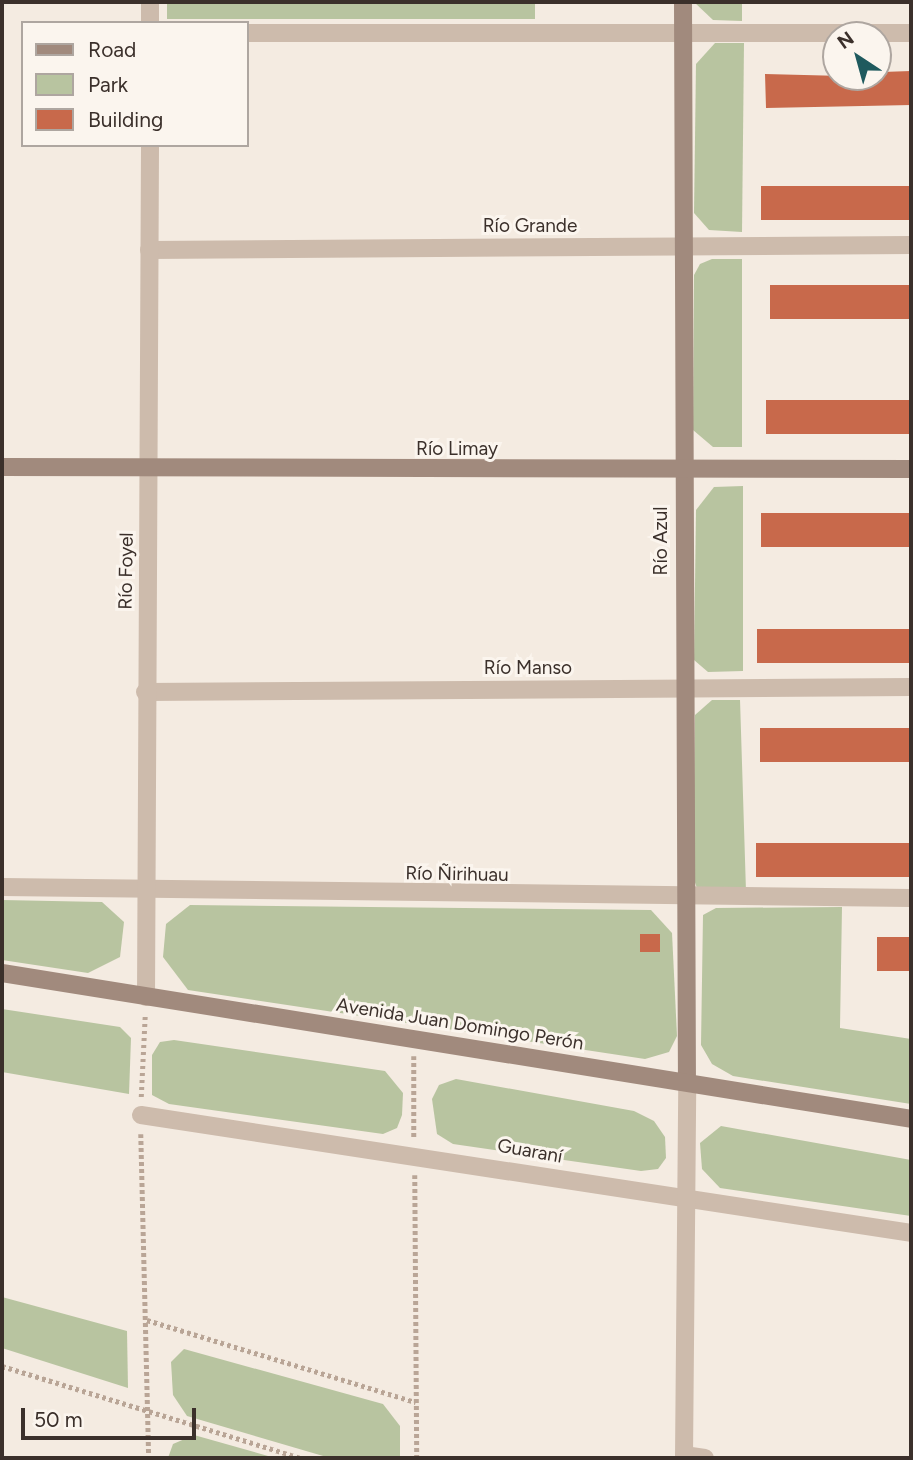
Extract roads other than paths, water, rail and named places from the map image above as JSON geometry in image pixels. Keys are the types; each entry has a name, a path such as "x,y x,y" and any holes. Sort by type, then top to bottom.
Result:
{"street":[{"path":"150,2 150,21"},
{"name":"Río Azul","path":"683,2 681,688 687,1081"},
{"path":"248,33 911,33"},
{"name":"Río Foyel","path":"146,997 145,692 150,147"},
{"name":"Río Grande","path":"149,250 911,245"},
{"name":"Río Limay","path":"2,467 682,470 911,468"},
{"name":"Río Manso","path":"145,692 911,687"},
{"name":"Río Ñirihuau","path":"2,887 685,900 911,898"},
{"name":"Avenida Juan Domingo Perón","path":"2,973 911,1119"},
{"path":"687,1081 684,1457 705,1458"},
{"name":"Guaraní","path":"141,1115 414,1153 911,1233"}]}
